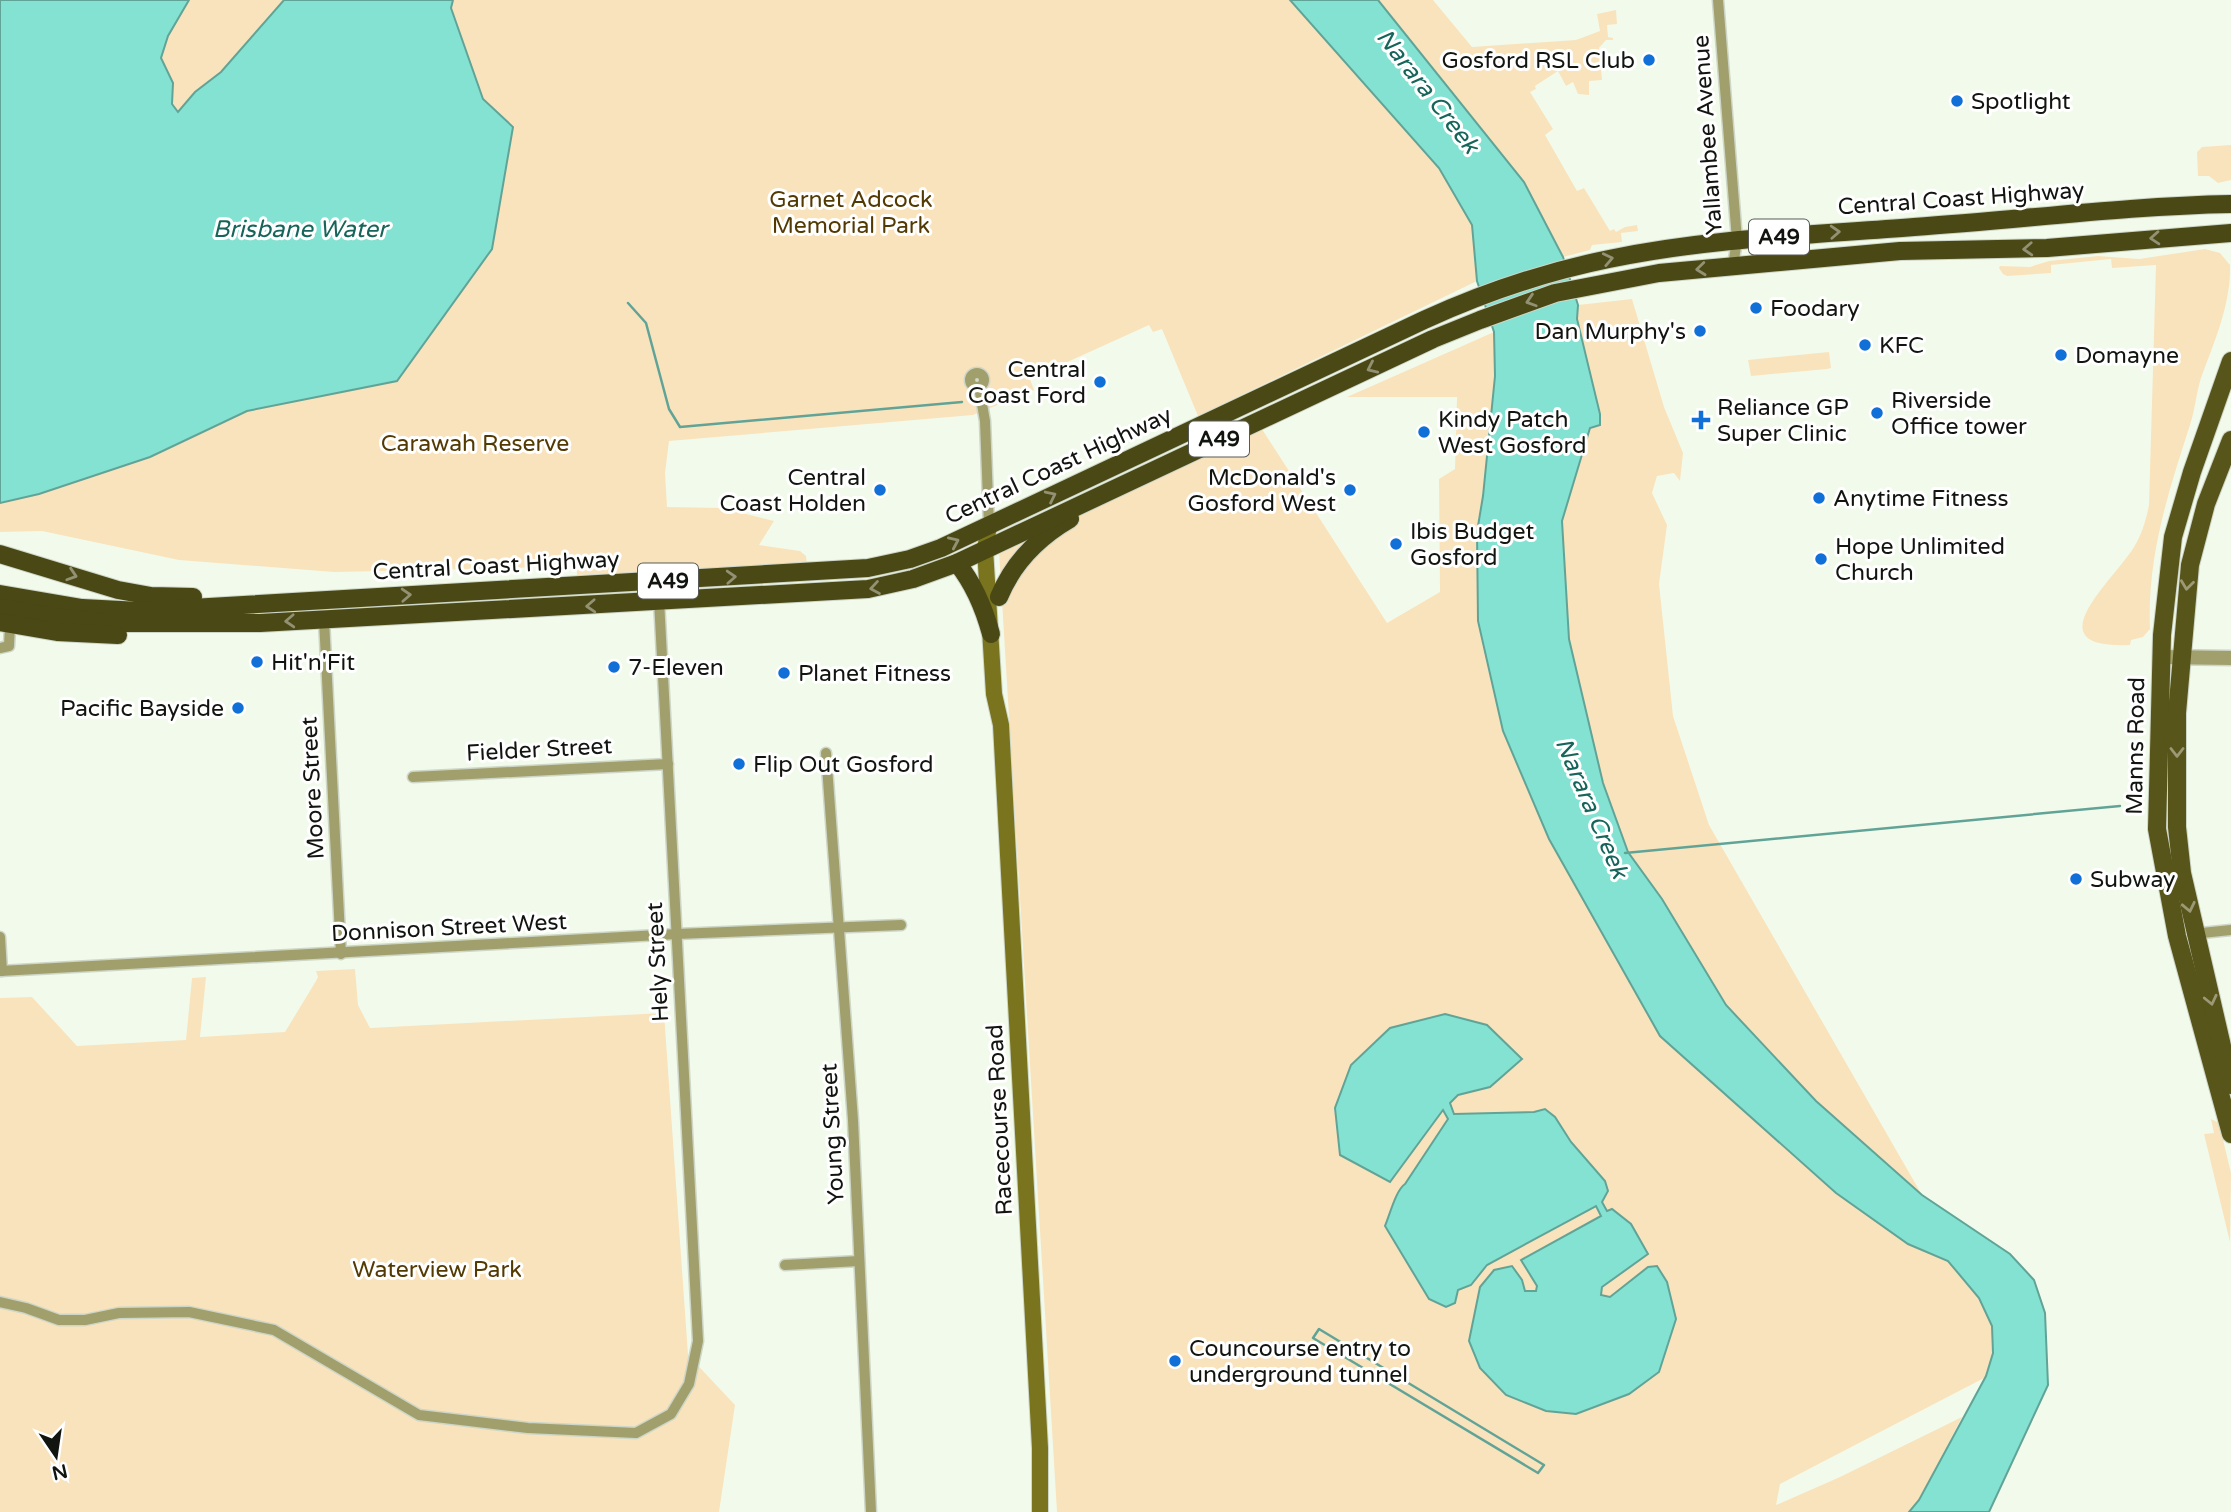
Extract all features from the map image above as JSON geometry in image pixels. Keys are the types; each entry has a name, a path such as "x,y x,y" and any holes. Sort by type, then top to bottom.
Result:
{"highway":[{"path":"2177,205 2231,192"},
{"name":"Central Coast Highway","path":"0,594 82,608 140,611 868,568 910,559 989,526 1471,300 1572,268 1645,252 1737,240 2177,205 2231,205"},
{"name":"Central Coast Highway","path":"0,607 24,613 101,623 260,623 868,589 913,579 957,563 1480,320 1555,293 1659,273 1900,251 2028,249 2223,233"},
{"path":"2223,233 2231,241"},
{"path":"999,597 1007,578 1020,561 1057,527 1158,468"},
{"path":"0,554 118,590 151,596 338,598"},
{"path":"957,563 973,586 985,612 991,634"},
{"path":"5,624 69,633 130,635 260,623"}],"main road":[{"name":"Manns Road","path":"2231,361 2178,517 2166,587 2161,657 2157,829 2231,1085"},
{"name":"Manns Road","path":"2231,439 2206,503 2190,565 2177,713 2178,827 2186,935 2231,1133"},
{"path":"2178,517 2211,449 2220,441 2231,439"},
{"name":"Racecourse Road","path":"989,526 994,694 1001,725 1040,1448 1040,1512"},
{"name":"Racecourse Road","path":"990,547 999,597 1005,693 1001,725"}],"street":[{"name":"Yallambee Avenue","path":"1718,0 1737,240 1733,266"},
{"path":"979,387 985,421 989,526"},
{"name":"Hely Street","path":"0,1302 59,1320 85,1320 119,1313 189,1312 274,1330 419,1415 528,1429 636,1433 671,1414 689,1384 698,1341 658,581"},
{"name":"Moore Street","path":"324,620 341,954"},
{"path":"0,648 9,646 5,624"},
{"path":"2161,657 2231,658"},
{"name":"Young Street","path":"826,753 840,928 871,1512"},
{"name":"Fielder Street","path":"413,777 668,764"},
{"name":"Donnison Street West","path":"1,971 677,934 901,925"},
{"path":"2186,935 2231,930"},
{"path":"0,937 1,971"},
{"path":"785,1265 859,1261"}],"green space":[{"path":"189,0 284,0 221,72 195,92 178,112 172,104 173,83 161,58 168,36"},
{"name":"Garnet Adcock Memorial Park","path":"453,0 1290,0 1439,168 1472,225 1477,281 1198,416 1162,329 1153,332 1149,325 1030,379 1034,390 973,415 669,441 665,473 667,507 722,508 774,521 759,545 800,551 806,556 807,565 577,575 576,558 567,562 520,568 334,572 179,560 42,531 0,532 0,502 150,457 247,411 397,381 492,249 513,128 483,99 451,8"},
{"path":"1378,0 1433,0 1472,47 1576,40 1600,31 1597,14 1616,10 1617,24 1607,25 1608,37 1613,40 1606,40 1599,48 1602,80 1589,81 1589,95 1578,94 1573,82 1566,86 1558,71 1530,92 1553,129 1545,135 1577,191 1584,188 1610,231 1614,229 1616,232 1637,225 1638,231 1621,233 1622,242 1592,245 1590,250 1563,257 1524,182"},
{"path":"2231,145 2231,180 2218,183 2209,176 2198,176 2197,152 2202,147"},
{"path":"2205,249 2220,253 2230,265 2228,294 2221,323 2201,378 2161,526 2152,576 2150,629 2143,637 2131,640 2130,645 2101,644 2086,636 2082,625 2087,610 2134,547 2149,505 2156,265 2112,268 2111,259 2051,265 2051,273 2007,276 1999,268 2030,267 2049,261 2098,256 2139,259"},
{"path":"1632,299 1664,407 1683,453 1680,481 1674,473 1657,476 1652,493 1667,525 1659,584 1673,716 1709,825 1922,1195 1816,1101 1726,1004 1662,900 1628,852 1603,783 1569,639 1562,521 1590,428 1600,425 1600,414 1577,319 1578,305"},
{"path":"1494,332 1495,376 1477,532 1503,731 1549,839 1660,1036 1735,1102 1908,1244 1948,1261 1979,1298 1992,1326 1993,1353 1986,1377 1780,1484 1776,1505 1962,1417 1919,1500 1909,1512 1057,1512 999,551 1258,423 1387,623 1440,592 1439,479 1455,469 1457,397 1347,397"},
{"path":"1829,352 1831,368 1751,376 1748,360"},
{"name":"Waterview Park","path":"355,969 358,1005 370,1028 664,1013 688,1355 735,1405 719,1512 0,1512 0,998 32,997 77,1046 186,1040 192,978 206,977 200,1037 285,1032 316,981 316,971"},
{"path":"2211,1119 2219,1123 2231,1173 2230,1242 2204,1134 2214,1133"}],"water":[{"name":"Brisbane Water","path":"0,0 189,0 168,36 161,58 173,83 172,104 178,112 195,92 221,72 284,0 453,0 451,8 483,99 513,127 492,249 397,381 247,411 150,457 39,494 0,503"},
{"name":"Narara Creek","path":"1290,0 1378,0 1524,182 1563,257 1578,305 1577,319 1600,414 1600,425 1590,428 1562,521 1569,639 1603,783 1628,852 1662,899 1726,1005 1816,1101 1922,1195 2010,1254 2034,1280 2045,1313 2048,1385 1989,1512 1909,1512 1919,1500 1986,1376 1993,1353 1992,1326 1979,1298 1948,1261 1908,1244 1836,1193 1660,1036 1549,839 1503,731 1478,621 1477,532 1495,376 1494,332 1477,281 1472,225 1439,168"},
{"path":"1445,1014 1487,1025 1522,1059 1490,1087 1458,1095 1450,1103 1454,1114 1534,1112 1545,1109 1555,1117 1571,1142 1605,1181 1608,1191 1602,1202 1607,1211 1612,1209 1631,1224 1648,1254 1602,1287 1601,1295 1610,1297 1648,1267 1657,1266 1667,1282 1676,1319 1659,1372 1629,1394 1576,1414 1546,1411 1506,1395 1480,1368 1469,1341 1480,1287 1494,1270 1512,1266 1522,1280 1525,1291 1536,1291 1537,1286 1521,1260 1601,1216 1596,1206 1487,1265 1471,1285 1458,1290 1455,1303 1446,1307 1429,1299 1385,1226 1399,1191 1448,1119 1443,1110 1390,1182 1340,1155 1335,1108 1351,1065 1390,1028"}],"waterway":[{"path":"628,303 646,323 669,409 680,427 962,402"},
{"name":"Narara Creek","path":"1625,853 2120,806"},
{"path":"1319,1329 1544,1465 1538,1473 1313,1338 1319,1329"}],"place":[{"name":"Gosford RSL Club","path":"1649,60"},
{"name":"Spotlight","path":"1957,101"},
{"name":"Foodary","path":"1756,308"},
{"name":"Dan Murphy's","path":"1700,331"},
{"name":"KFC","path":"1865,345"},
{"name":"Domayne","path":"2061,355"},
{"name":"Central Coast Ford","path":"1100,382"},
{"name":"Riverside Office tower","path":"1877,413"},
{"name":"Reliance GP Super Clinic","path":"1701,420"},
{"name":"Kindy Patch West Gosford","path":"1424,432"},
{"name":"Central Coast Holden","path":"880,490"},
{"name":"McDonald's Gosford West","path":"1350,490"},
{"name":"Anytime Fitness","path":"1819,498"},
{"name":"Ibis Budget Gosford","path":"1396,544"},
{"name":"Hope Unlimited Church","path":"1821,559"},
{"name":"Hit'n'Fit","path":"257,662"},
{"name":"7-Eleven","path":"614,667"},
{"name":"Planet Fitness","path":"784,673"},
{"name":"Pacific Bayside","path":"238,708"},
{"name":"Flip Out Gosford","path":"739,764"},
{"name":"Subway","path":"2076,879"},
{"name":"Councourse entry to underground tunnel","path":"1175,1361"}],"park label":[{"name":"Carawah Reserve","path":"475,443"}]}
